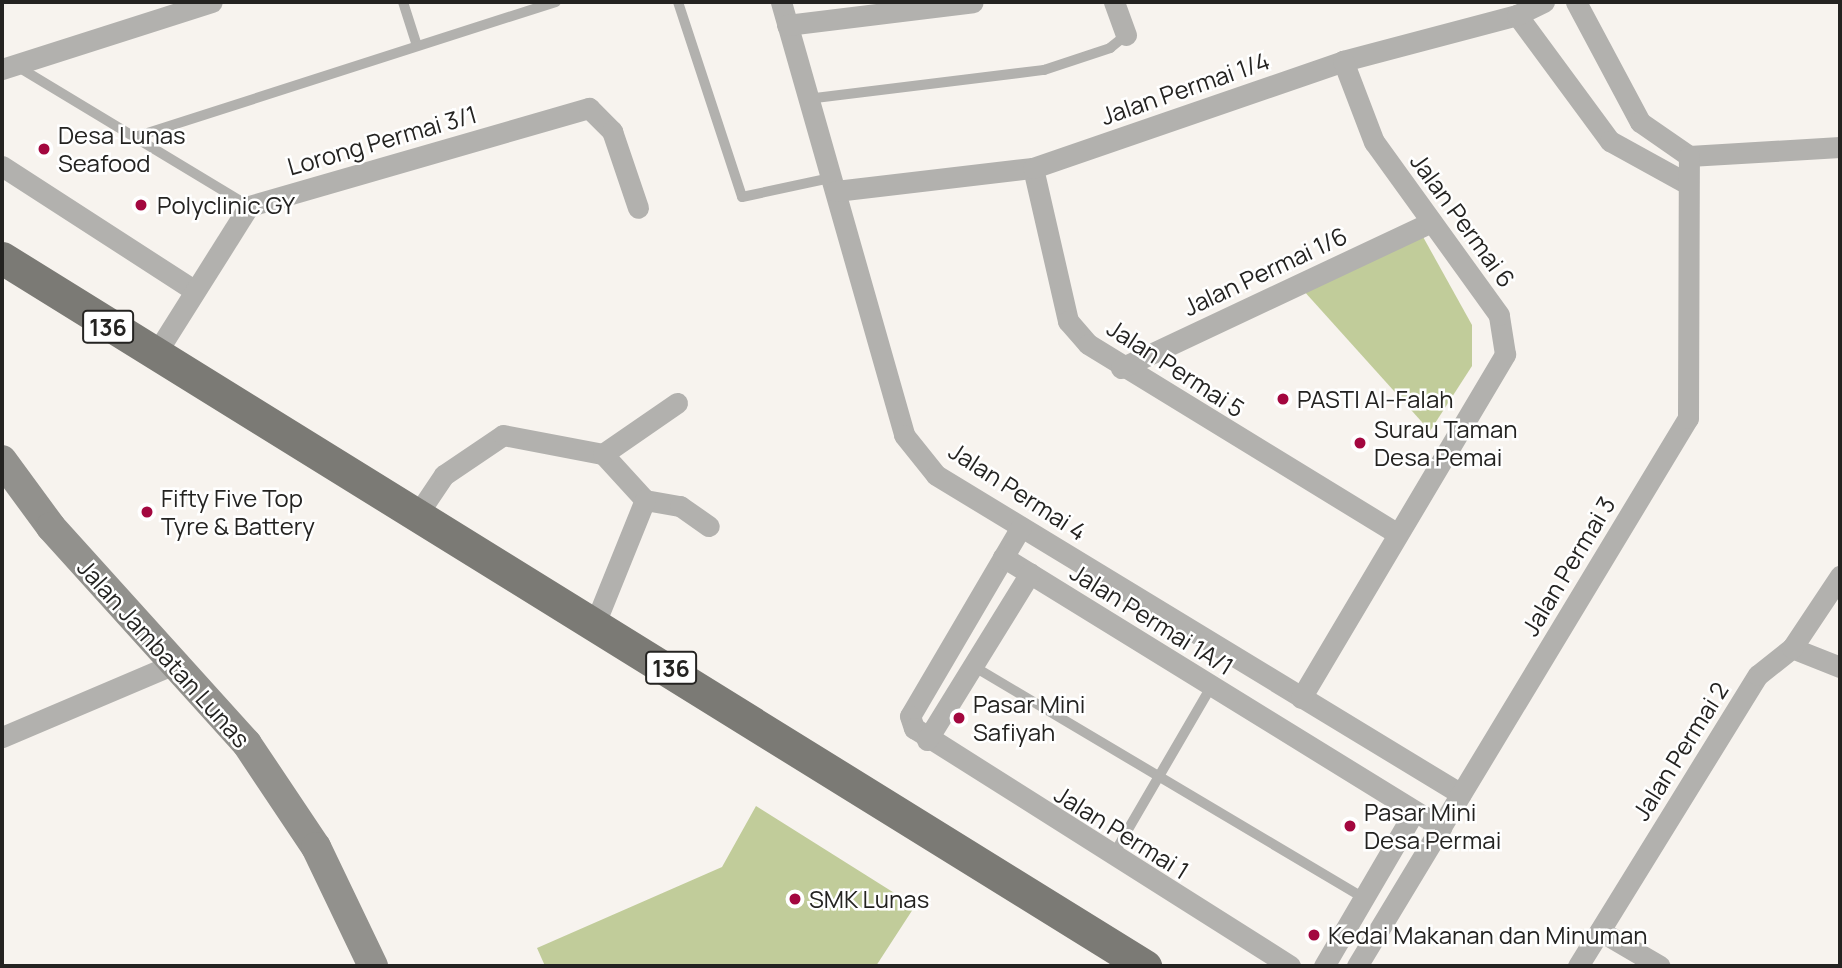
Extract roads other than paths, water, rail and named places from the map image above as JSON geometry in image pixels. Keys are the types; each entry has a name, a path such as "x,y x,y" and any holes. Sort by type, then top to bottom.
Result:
{"main road":[{"name":"136","path":"2,258 155,355 596,621 1125,961"},
{"name":"Jalan Jambatan Lunas","path":"2,460 51,527 179,662 247,744 316,847 373,966"}],"street":[{"path":"6,66 212,2"},
{"name":"Jalan Permai 4","path":"781,2 904,435 936,475 1461,794"},
{"path":"787,25 878,7 964,2"},
{"path":"1114,2 1126,35"},
{"name":"Jalan Permai 1/4","path":"833,185 1033,168 1343,61 1517,15 1544,2"},
{"path":"1576,2 1640,122 1689,156 1840,147"},
{"path":"1517,15 1609,141 1686,183"},
{"name":"Jalan Permai 6","path":"1301,698 1396,533 1505,354 1499,315 1374,142 1343,61"},
{"name":"Lorong Permai 3/1","path":"249,206 589,108 612,131 638,208"},
{"name":"Jalan Permai 3","path":"1357,966 1688,418 1686,183 1689,156"},
{"path":"2,166 194,290"},
{"name":"Jalan Permai 5","path":"1033,168 1068,321 1121,368 1396,533"},
{"path":"155,355 249,206"},
{"name":"Jalan Permai 1/6","path":"1121,368 1431,222"},
{"path":"603,454 677,403"},
{"path":"419,512 444,475 503,435 603,454 645,499 680,506 709,526"},
{"path":"596,621 645,499"},
{"path":"927,740 910,716 1021,527"},
{"path":"1003,557 1030,573"},
{"name":"Jalan Permai 1A/1","path":"927,740 1030,573 1441,827"},
{"name":"Jalan Permai 2","path":"1578,966 1758,675 1792,648 1840,576"},
{"path":"1792,648 1840,667"},
{"path":"2,737 179,662"},
{"name":"Jalan Permai 1","path":"927,740 1290,966"},
{"path":"1324,966 1414,812"},
{"path":"1600,931 1660,966"}],"lane":[{"path":"403,2 417,46"},
{"path":"135,137 556,2"},
{"path":"678,2 742,197 833,185"},
{"path":"807,99 1044,70 1110,48 1126,35"},
{"path":"6,66 135,137 249,206"},
{"path":"973,666 1364,898"},
{"path":"1112,857 1157,775 1211,687"}],"place":[{"name":"Desa Lunas Seafood","path":"44,149"},
{"name":"Polyclinic GY","path":"141,205"},
{"name":"PASTI Al-Falah","path":"1283,399"},
{"name":"Surau Taman Desa Pemai","path":"1360,443"},
{"name":"Fifty Five Top Tyre & Battery","path":"147,512"},
{"name":"Pasar Mini Safiyah","path":"959,718"},
{"name":"Pasar Mini Desa Permai","path":"1350,826"},
{"name":"SMK Lunas","path":"795,899"},
{"name":"Kedai Makanan dan Minuman","path":"1314,935"}]}
